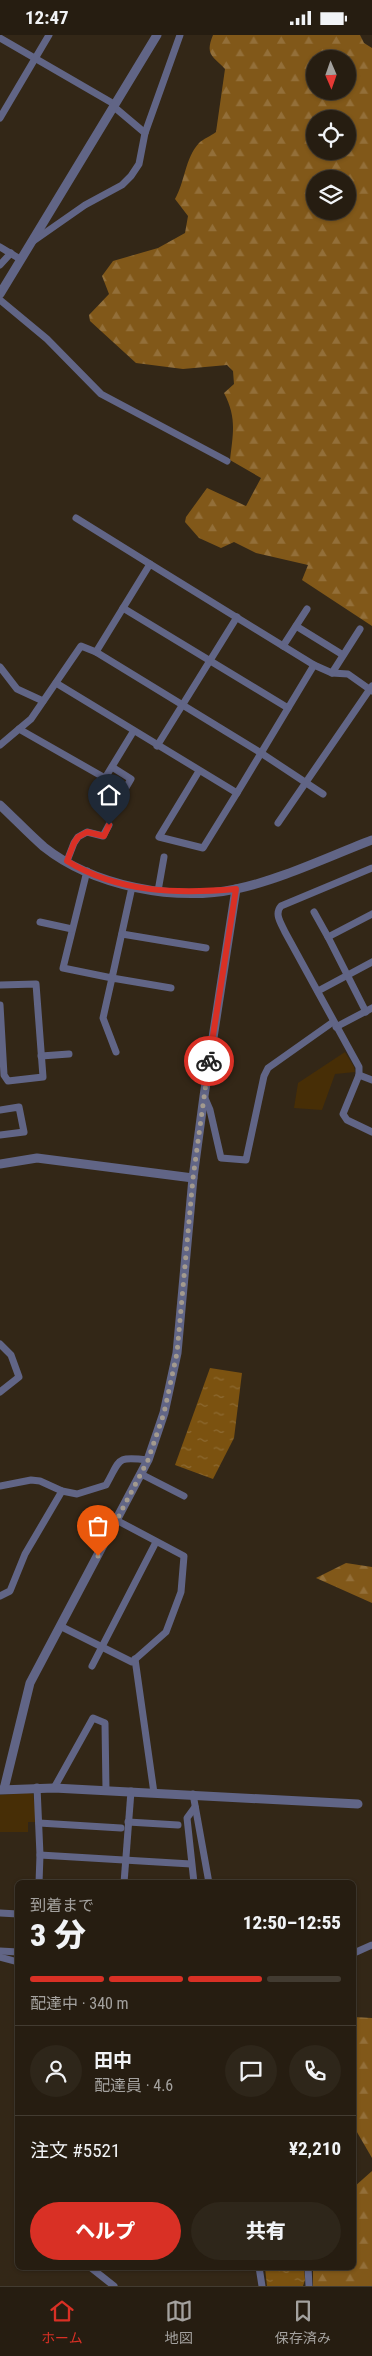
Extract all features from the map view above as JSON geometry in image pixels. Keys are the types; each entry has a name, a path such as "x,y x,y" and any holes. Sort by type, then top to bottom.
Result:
{"street":[{"path":"0,118 49,35"},
{"path":"0,294 157,35"},
{"path":"31,242 85,205 122,185 131,176 139,164 145,133 180,35"},
{"path":"0,38 114,105 145,133"},
{"path":"0,247 20,259"},
{"path":"0,265 11,253"},
{"path":"0,300 47,339 101,394 228,461"},
{"path":"76,518 314,665 332,673 348,674 371,689 278,823"},
{"path":"96,652 150,564"},
{"path":"123,608 288,708"},
{"path":"283,646 307,609"},
{"path":"157,746 237,617"},
{"path":"296,626 344,655"},
{"path":"332,673 360,629"},
{"path":"0,745 31,719 81,646 96,652 183,705 323,794"},
{"path":"199,771 159,837 203,848 314,665"},
{"path":"0,667 17,689 42,701"},
{"path":"56,683 133,732 237,793"},
{"path":"20,729 105,778 133,732"},
{"path":"112,767 131,779 121,796"},
{"path":"0,805 45,847 67,861 86,871 132,887 158,891 197,893 236,889 372,840"},
{"path":"67,861 78,837 87,832 104,836 109,825"},
{"path":"158,891 164,857"},
{"path":"372,868 281,906 278,910 278,915 285,932 318,991 334,1025 359,1067 359,1075 343,1114 347,1120 372,1132"},
{"path":"86,871 63,968 171,988"},
{"path":"116,1052 103,1017 132,887"},
{"path":"236,889 193,1178 177,1353 164,1413 148,1460 118,1521 30,1683 2,1789 37,1787 358,1804"},
{"path":"204,1096 210,1110 221,1158 246,1160 264,1076 268,1068 334,1025 369,1010 347,975 314,912"},
{"path":"328,937 372,914"},
{"path":"40,922 72,929"},
{"path":"122,934 206,948"},
{"path":"318,991 372,962"},
{"path":"0,985 36,984 43,1077 8,1081 4,1075 0,1005"},
{"path":"41,1057 69,1054"},
{"path":"359,1075 372,1081"},
{"path":"0,1110 19,1107 24,1132 0,1135"},
{"path":"0,1164 37,1158 193,1178"},
{"path":"0,1392 19,1377 11,1355 1,1347"},
{"path":"0,1486 31,1480 40,1481 62,1491 78,1494 106,1485 117,1462 127,1458 148,1460"},
{"path":"141,1474 184,1496"},
{"path":"0,1596 10,1591 25,1554 62,1491"},
{"path":"60,1626 132,1662 166,1632 181,1592 184,1556 118,1521"},
{"path":"92,1666 156,1542"},
{"path":"135,1659 154,1793"},
{"path":"54,1788 93,1719 104,1723 106,1790"},
{"path":"37,1787 40,1855 38,1880"},
{"path":"124,1880 131,1791"},
{"path":"193,1794 208,1880"},
{"path":"194,1880 187,1817 195,1807"},
{"path":"128,1822 178,1825"},
{"path":"39,1823 121,1828"},
{"path":"40,1855 191,1864"},
{"path":"0,1913 15,1914"},
{"path":"356,1952 372,1945"},
{"path":"0,1951 15,1952"},
{"path":"0,1957 15,1962"},
{"path":"94,2270 114,2286"},
{"path":"259,2270 262,2286"},
{"path":"308,2270 308,2286"}],"green space":[{"path":"213,35 360,35 364,43 372,48 372,626 302,580 308,565 256,553 234,542 221,548 199,538 185,522 186,517 207,488 246,506 261,478 230,460 233,426 231,410 224,393 234,384 233,371 227,365 183,369 136,363 90,321 89,315 109,294 102,276 113,261 158,248 185,233 188,216 175,199 194,149 216,132 225,69 213,57 210,47"},
{"path":"346,1563 372,1567 372,1603 316,1578"},
{"path":"356,2017 372,2018 372,2158 356,2130"},
{"path":"372,2171 372,2286 313,2286 313,2270 356,2270 356,2185"}],"shaded area":[{"path":"345,1052 355,1072 335,1074 322,1110 294,1108 298,1083"},
{"path":"33,1794 37,1822 28,1822 28,1832 0,1832 0,1795"}],"water":[{"path":"210,1368 242,1373 234,1438 213,1479 175,1465"},
{"path":"265,2270 304,2270 305,2280 303,2286 267,2286"}],"way so far":[{"path":"98,1556 118,1521 148,1460 164,1413 177,1353 193,1178 209,1061"}],"route":[{"path":"109,825 104,836 87,832 78,837 67,861 107,879 132,887 169,892 197,893 236,889 209,1061"}]}
